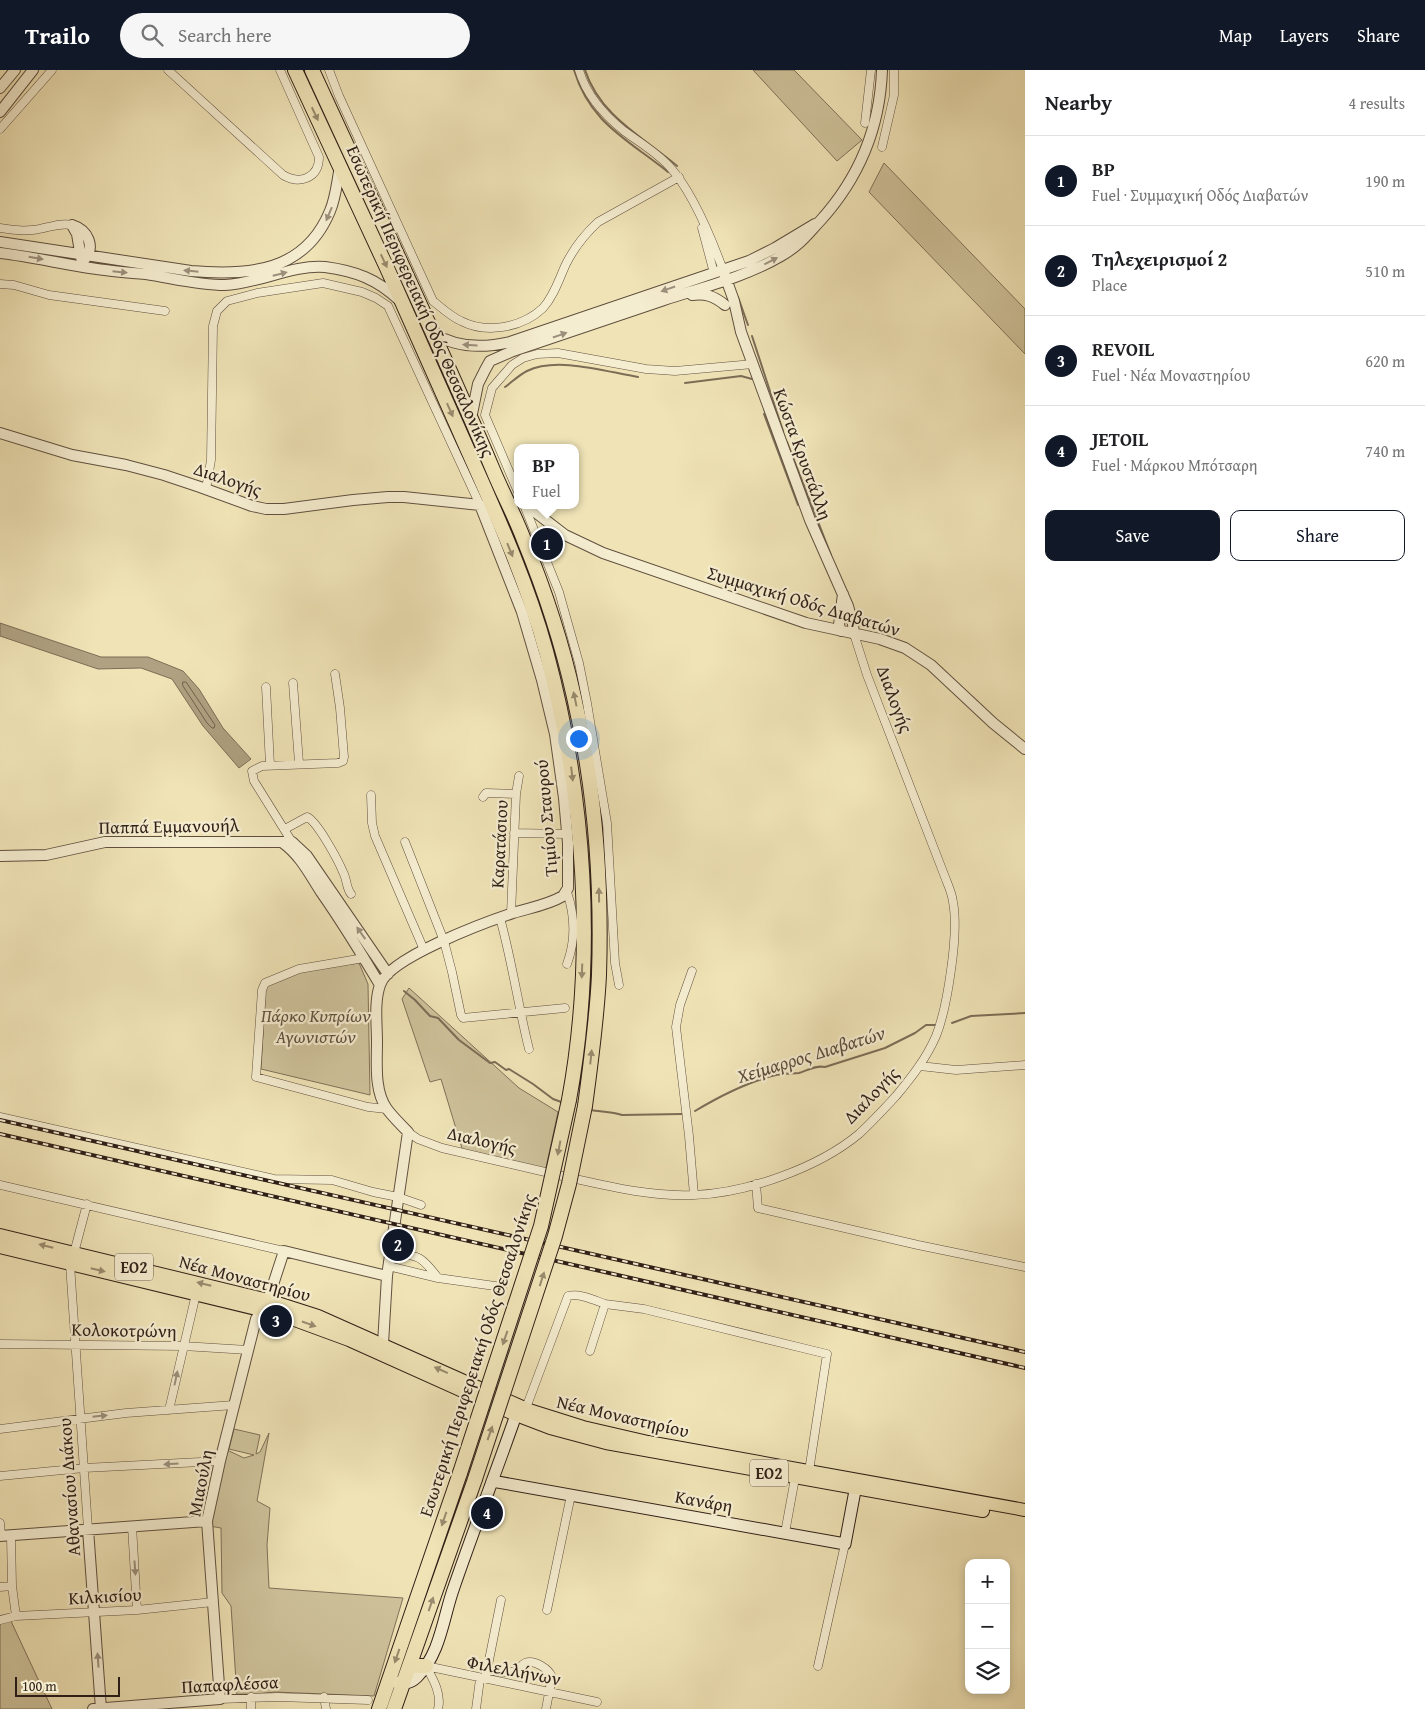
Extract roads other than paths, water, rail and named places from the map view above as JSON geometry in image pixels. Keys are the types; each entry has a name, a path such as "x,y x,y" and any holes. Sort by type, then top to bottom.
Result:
{"highway":[{"name":"Εσωτερική Περιφερειακή Οδός Θεσσαλονίκης","path":"295,70 404,304 500,524 525,588 546,650 558,699 570,758 580,834 584,920 581,999 573,1078 541,1226 460,1473 379,1709"},
{"name":"Εσωτερική Περιφερειακή Οδός Θεσσαλονίκης","path":"312,70 471,419 523,538 544,593 562,648 575,700 586,758 599,886 599,977 585,1106 569,1184 555,1236 412,1662 394,1709"},
{"path":"412,1662 418,1666 426,1666"}],"main road":[{"name":"Νέα Μοναστηρίου","path":"0,1235 196,1294 266,1305 521,1411 623,1437 809,1471 856,1484 1025,1518"},
{"name":"Νέα Μοναστηρίου","path":"0,1247 72,1258 318,1316 383,1344 521,1411 550,1428 606,1443 796,1478 856,1484 1025,1510"},
{"path":"389,1681 404,1684 413,1680 426,1666 438,1644 453,1589 492,1481 521,1411"},
{"name":"Κανάρη","path":"492,1481 845,1544"},
{"path":"845,1544 856,1484"}],"street":[{"path":"0,88 15,70"},
{"path":"0,112 33,70"},
{"path":"0,130 52,70"},
{"path":"168,70 283,175 295,180 302,180 314,173 319,157 280,70"},
{"path":"329,70 339,96 433,301 462,322 480,328 508,326 530,317 543,308 554,292 567,263 587,232 598,222 628,204 679,177"},
{"name":"Κώστα Κρυστάλλη","path":"579,70 593,99 606,114 622,130 662,159 679,177 690,194 699,214 707,252 734,301 738,323 752,364 810,520 851,615 854,634"},
{"path":"865,123 871,70"},
{"path":"432,332 448,341 471,346 500,344 720,276 752,270 780,256 805,239 831,209 849,184 867,147 878,112 882,70"},
{"path":"882,147 894,95 894,70"},
{"path":"0,253 72,264 85,259 127,262 191,272 256,271 283,263 311,243 331,210 340,166"},
{"path":"0,228 26,231 60,224 72,225 91,246 85,259"},
{"path":"84,240 105,253 127,262"},
{"path":"65,252 76,247 84,240"},
{"path":"0,242 65,252 85,259 196,283 225,285 302,269 323,267 358,272 388,289 404,304"},
{"path":"471,419 478,384 490,361 513,351 671,298 720,276"},
{"name":"Κώστα Κρυστάλλη","path":"720,276 725,305 738,323"},
{"path":"206,489 211,460 213,326 217,311 227,301 257,293 324,283 362,292 388,306 480,505"},
{"path":"0,284 14,284 49,295 165,311"},
{"path":"671,298 704,294 717,299 725,305"},
{"path":"514,483 485,415 492,388 512,366 523,358 537,354 558,353 646,369 675,371 752,364"},
{"name":"Διαλογής","path":"0,433 72,455 126,466 206,489 252,506 271,509 388,497 480,505"},
{"name":"Τιμίου Σταυρού","path":"380,984 403,961 424,950 500,918 559,899 567,892 568,888 568,834 555,734 542,680 522,612 480,505"},
{"path":"527,509 559,592 579,663 607,823 615,963 619,985"},
{"name":"Συμμαχική Οδός Διαβατών","path":"530,509 565,535 603,553 806,623 899,645 921,657 993,723 1025,749"},
{"path":"841,631 839,626 843,594"},
{"name":"Διαλογής","path":"408,1132 423,1141 442,1148 591,1182 655,1194 694,1195 721,1192 756,1184 809,1165 849,1141 886,1106 920,1066 936,1036 946,1002 952,963 953,903 939,861 867,675 854,634"},
{"path":"335,674 340,708 343,761 338,763 270,765 256,768 252,771 252,776 292,842 307,856 388,974"},
{"path":"293,683 299,763"},
{"path":"266,687 270,765"},
{"name":"Καρατάσιου","path":"511,914 516,794 520,776"},
{"path":"483,796 486,793 516,794"},
{"path":"371,794 372,823 375,836 424,950"},
{"path":"285,829 306,817 312,819 343,870 348,890 351,894"},
{"path":"514,833 568,834"},
{"path":"280,841 298,857 380,984 377,1018 378,1080 380,1092 387,1109 408,1132 387,1271 383,1344"},
{"name":"Παππά Εμμανουήλ","path":"0,856 46,855 106,842 292,842"},
{"path":"405,842 444,941 463,1018 565,1008"},
{"path":"567,892 572,908 574,940 573,950 567,964"},
{"path":"500,918 529,1049"},
{"path":"364,958 299,969 265,983 262,990 256,1077 368,1106 387,1109"},
{"path":"692,972 680,1005 676,1027 690,1136 694,1195"},
{"path":"920,1066 956,1070 1025,1065"},
{"path":"0,1117 258,1176 294,1180 332,1180 421,1205"},
{"path":"756,1184 758,1208 1025,1267"},
{"path":"0,1185 284,1251 387,1271 502,1287"},
{"name":"Αθανασίου Διάκου","path":"87,1204 72,1258 76,1344 101,1709"},
{"name":"Μιαούλη","path":"220,1699 208,1520 220,1461 255,1322 266,1305 284,1251"},
{"path":"390,1252 414,1255 420,1258 426,1262 438,1278"},
{"path":"169,1410 196,1294"},
{"path":"521,1411 568,1296 583,1297 605,1304 644,1310 827,1354 809,1471"},
{"path":"590,1351 605,1304"},
{"name":"Κολοκοτρώνη","path":"0,1344 183,1346 248,1350"},
{"path":"0,1429 81,1418 234,1405"},
{"path":"0,1476 84,1468 220,1461"},
{"path":"785,1533 796,1478"},
{"path":"548,1610 571,1495"},
{"path":"4,1536 208,1520"},
{"path":"0,1523 4,1536 16,1616"},
{"path":"132,1526 137,1610"},
{"path":"818,1666 845,1544"},
{"path":"0,1587 12,1586"},
{"path":"476,1709 487,1670 501,1600"},
{"name":"Κιλκισίου","path":"0,1620 16,1616 137,1610 213,1602"},
{"path":"487,1670 510,1673 525,1663 532,1662 547,1670 552,1677 546,1709"},
{"path":"426,1666 437,1690 438,1709"},
{"name":"Φιλελλήνων","path":"426,1666 597,1702"},
{"path":"251,1697 251,1709"},
{"name":"Παπαφλέσσα","path":"93,1709 199,1705 220,1699 251,1697 324,1697 368,1700"},
{"path":"324,1697 326,1709"}],"water":[{"path":"0,623 101,657 148,657 183,671 199,689 223,728 251,759 239,768 203,726 172,679 141,668 98,669 0,636"}],"waterway":[{"path":"574,70 581,88 600,117 624,139 668,172"},
{"path":"585,70 592,86 612,113 677,166"},
{"path":"738,297 748,325"},
{"path":"752,336 783,431"},
{"path":"505,387 527,371 553,365 582,366 638,377"},
{"path":"685,383 741,376 752,379"},
{"path":"764,414 798,505"},
{"path":"787,442 831,555"},
{"name":"Χείμαρρος Διαβατών","path":"404,991 430,1016 438,1018 459,1040 490,1063 495,1062 506,1070 509,1069 553,1099 564,1103"},
{"name":"Χείμαρρος Διαβατών","path":"952,1023 971,1016 1025,1013"},
{"name":"Χείμαρρος Διαβατών","path":"695,1111 755,1081 779,1074 799,1073 815,1067 825,1067 885,1048 915,1033 926,1025 935,1025"},
{"name":"Χείμαρρος Διαβατών","path":"590,1110 622,1115 682,1114"}],"railway":[{"path":"0,1120 1025,1352"},
{"path":"0,1134 1025,1368"}],"place":[{"name":"BP","path":"547,544"},
{"name":"Τηλεχειρισμοί 2","path":"398,1245"},
{"name":"REVOIL","path":"276,1321"},
{"name":"JETOIL","path":"487,1513"}],"park label":[{"name":"Πάρκο Κυπρίων Αγωνιστών","path":"316,1025"}]}
